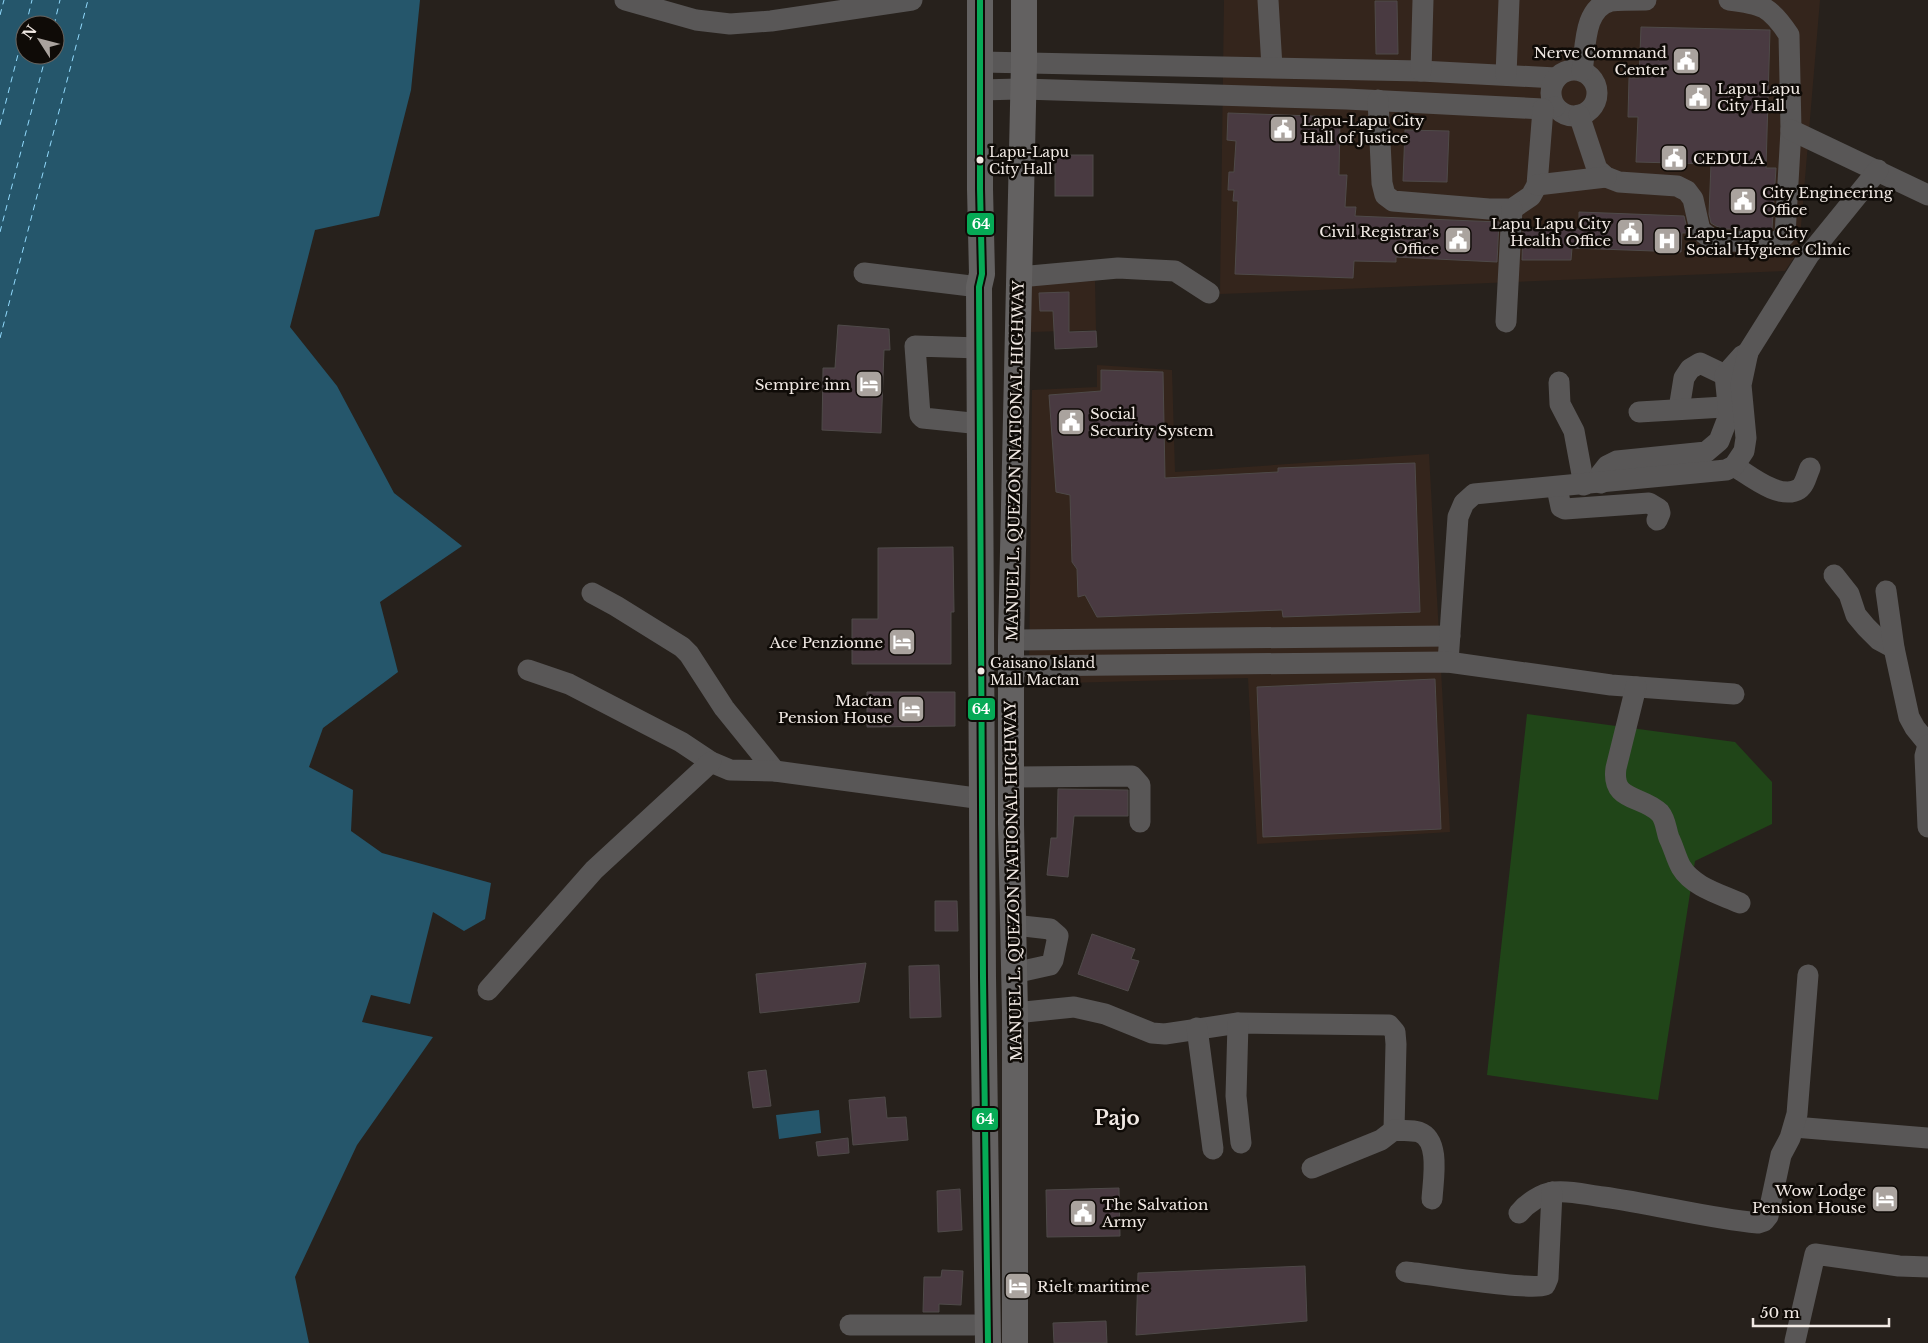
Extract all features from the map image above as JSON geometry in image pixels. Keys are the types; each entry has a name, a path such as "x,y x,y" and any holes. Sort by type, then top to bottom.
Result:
{"main road":[{"name":"MANUEL L. QUEZON NATIONAL HIGHWAY","path":"979,1337 974,1288 979,1280 987,1276 980,348 980,287 982,274 980,0"},
{"name":"MANUEL L. QUEZON NATIONAL HIGHWAY","path":"1016,1343 1011,640 1024,0"},
{"path":"984,977 1014,973"}],"street":[{"path":"625,0 696,20 730,24 771,21 912,0"},
{"path":"1268,0 1272,67"},
{"path":"1421,71 1423,0"},
{"path":"1506,75 1509,0"},
{"path":"1582,71 1589,22 1596,3 1646,0"},
{"path":"1579,116 1597,169 1606,177 1619,182 1678,186 1687,191 1693,199 1700,230 1710,238 1724,241 1777,242 1785,235 1791,130 1789,34 1766,8 1752,2 1729,0"},
{"path":"981,62 1421,71 1556,78"},
{"path":"1344,70 1346,99"},
{"path":"981,90 1378,100 1549,108 1565,115 1579,116 1589,110 1596,100 1596,89 1592,78 1582,71 1568,70 1556,78 1551,87 1551,98 1549,108 1537,185 1531,196 1512,208 1489,209 1394,201 1385,195 1382,183 1378,100"},
{"path":"1791,130 1928,195"},
{"path":"1593,484 1607,466 1617,461 1706,452 1719,441 1729,415 1736,406 1748,352 1809,255 1878,170"},
{"path":"1537,185 1606,177"},
{"path":"1506,322 1512,208"},
{"path":"1019,277 1118,268 1175,271 1209,293"},
{"path":"864,272 980,287"},
{"path":"980,348 914,346 920,415 923,418 981,424"},
{"path":"1725,376 1742,356 1748,352"},
{"path":"1448,662 1458,517 1464,503 1474,494 1557,488 1726,470 1734,466 1744,451 1745,444 1736,406 1725,376 1700,363 1690,369 1684,378 1679,409"},
{"path":"1559,382 1560,404 1574,431 1593,484"},
{"path":"1639,412 1736,406"},
{"path":"1734,466 1770,489 1786,492 1799,489 1806,479 1810,468"},
{"path":"1557,488 1561,507 1564,509 1650,503 1659,509 1660,513 1657,520"},
{"path":"1834,575 1849,594 1856,615 1879,640 1894,648"},
{"path":"1886,591 1894,648 1909,718 1928,744 1925,756 1928,827"},
{"path":"592,593 682,647 689,654 724,708 775,771"},
{"path":"1011,640 1450,636"},
{"path":"1125,640 1126,664"},
{"path":"1011,666 1448,662 1636,687 1734,694"},
{"path":"528,670 569,684 681,742 711,762 730,770 775,771 983,799"},
{"path":"1636,687 1616,768 1615,778 1617,786 1623,793 1659,812 1664,820 1667,833 1680,865 1694,882 1740,903"},
{"path":"488,990 594,870 711,762"},
{"path":"1011,776 1132,776 1140,785 1140,822"},
{"path":"1014,925 1050,929 1058,936 1053,960 1050,965 1014,973"},
{"path":"1519,1213 1526,1205 1552,1192 1566,1191 1635,1202 1709,1217 1758,1223 1764,1221 1768,1216 1781,1155 1794,1127 1808,975"},
{"path":"1015,1013 1074,1007 1105,1014 1152,1033 1165,1034 1238,1023 1389,1025 1394,1032 1396,1044 1394,1130"},
{"path":"1238,1023 1236,1096 1241,1143"},
{"path":"1197,1028 1213,1149"},
{"path":"1794,1127 1928,1138"},
{"path":"1312,1168 1381,1140 1394,1130 1419,1132 1429,1140 1434,1150 1432,1199"},
{"path":"1406,1272 1504,1284 1545,1285 1548,1278 1552,1192"},
{"path":"1795,1341 1816,1254 1899,1266 1928,1268"},
{"path":"850,1325 979,1337"}],"shaded area":[{"path":"1224,0 1820,0 1799,250 1785,271 1220,294"},
{"path":"1095,281 1096,330 1031,332 1029,283"},
{"path":"1097,365 1172,370 1175,472 1429,454 1450,832 1257,844 1248,678 1029,684 1032,390 1097,387"}],"green space":[{"path":"1527,714 1735,742 1772,782 1772,824 1695,861 1658,1100 1487,1075"}],"water":[{"path":"0,0 420,0 411,90 379,216 315,230 290,327 337,386 394,493 462,546 380,602 398,672 323,728 309,767 353,790 351,831 382,853 491,883 485,919 464,931 433,912 410,1004 371,995 362,1022 433,1037 357,1145 295,1277 309,1343 0,1343"},
{"path":"819,1110 821,1133 779,1139 776,1115"}],"building":[{"path":"1375,1 1397,1 1398,54 1376,54"},
{"name":"Lapu Lapu City Hall","path":"1641,27 1770,30 1766,168 1776,168 1772,229 1725,229 1711,223 1709,214 1711,164 1636,162 1638,117 1628,117 1629,78 1639,78"},
{"path":"1228,113 1340,117 1339,175 1347,175 1345,207 1356,207 1355,216 1499,222 1497,262 1396,257 1396,262 1354,261 1353,278 1235,274 1238,201 1233,201 1234,190 1228,190 1229,172 1234,172 1236,141 1227,140"},
{"path":"1405,130 1449,131 1447,182 1403,181"},
{"path":"1055,155 1093,155 1093,196 1055,196"},
{"name":"Lapu Lapu City Health Office","path":"1579,212 1684,216 1688,233 1682,233 1681,252 1572,248 1571,260 1522,260 1523,228 1579,229"},
{"path":"1069,292 1069,332 1096,331 1097,347 1055,349 1053,311 1040,311 1039,293"},
{"path":"838,325 889,329 890,350 884,350 881,433 822,430 823,368 835,368"},
{"name":"Gaisano Island Mall Mactan","path":"1101,370 1163,372 1165,478 1278,472 1278,468 1415,463 1420,612 1283,617 1282,610 1097,617 1085,595 1078,597 1077,569 1072,562 1070,495 1056,492 1049,395 1101,391"},
{"path":"953,547 954,612 951,612 951,664 852,664 852,619 878,619 878,548"},
{"path":"1435,679 1441,829 1263,837 1257,687"},
{"name":"Mactan Pension House","path":"867,692 955,692 955,726 867,727"},
{"path":"1058,789 1128,790 1128,816 1074,816 1068,877 1047,875 1051,838 1057,838"},
{"path":"935,901 957,901 958,931 935,931"},
{"path":"1092,934 1135,949 1131,959 1139,961 1128,991 1078,974"},
{"path":"866,963 859,1002 760,1013 756,974"},
{"path":"939,965 941,1017 910,1018 909,966"},
{"path":"766,1070 771,1106 753,1108 748,1072"},
{"path":"885,1097 887,1118 906,1117 908,1140 853,1145 849,1100"},
{"path":"848,1138 849,1153 818,1156 816,1142"},
{"name":"The Salvation Army","path":"1119,1188 1120,1236 1047,1237 1046,1190"},
{"path":"960,1189 962,1230 938,1232 937,1191"},
{"path":"1305,1266 1307,1321 1136,1335 1138,1273"},
{"path":"942,1270 963,1271 961,1305 939,1304 939,1312 923,1312 924,1277 941,1277"},
{"path":"1106,1321 1107,1343 1054,1343 1053,1323"}],"ferry route":[{"path":"0,15 4,0"},
{"path":"28,15 32,0"},
{"path":"56,15 60,0"},
{"path":"0,338 88,0"},
{"path":"0,125 15,65"},
{"path":"0,232 43,65"}],"transit line":[{"name":"64","path":"980,0 982,274 979,287 983,977 988,1343"}],"place":[{"name":"Nerve Command Center","path":"1686,61"},
{"name":"Lapu Lapu City Hall","path":"1698,97"},
{"name":"Lapu-Lapu City Hall of Justice","path":"1283,129"},
{"name":"CEDULA","path":"1674,158"},
{"name":"Lapu-Lapu City Hall","path":"980,160"},
{"name":"City Engineering Office","path":"1743,201"},
{"name":"Lapu Lapu City Health Office","path":"1630,232"},
{"name":"Civil Registrar's Office","path":"1458,240"},
{"name":"Lapu-Lapu City Social Hygiene Clinic","path":"1667,241"},
{"name":"Sempire inn","path":"869,384"},
{"name":"Social Security System","path":"1071,422"},
{"name":"Ace Penzionne","path":"902,642"},
{"name":"Gaisano Island Mall Mactan","path":"981,671"},
{"name":"Mactan Pension House","path":"911,709"},
{"name":"Wow Lodge Pension House","path":"1885,1199"},
{"name":"The Salvation Army","path":"1083,1213"},
{"name":"Rielt maritime","path":"1018,1286"}],"district":[{"name":"Pajo","path":"1117,1118"}]}
